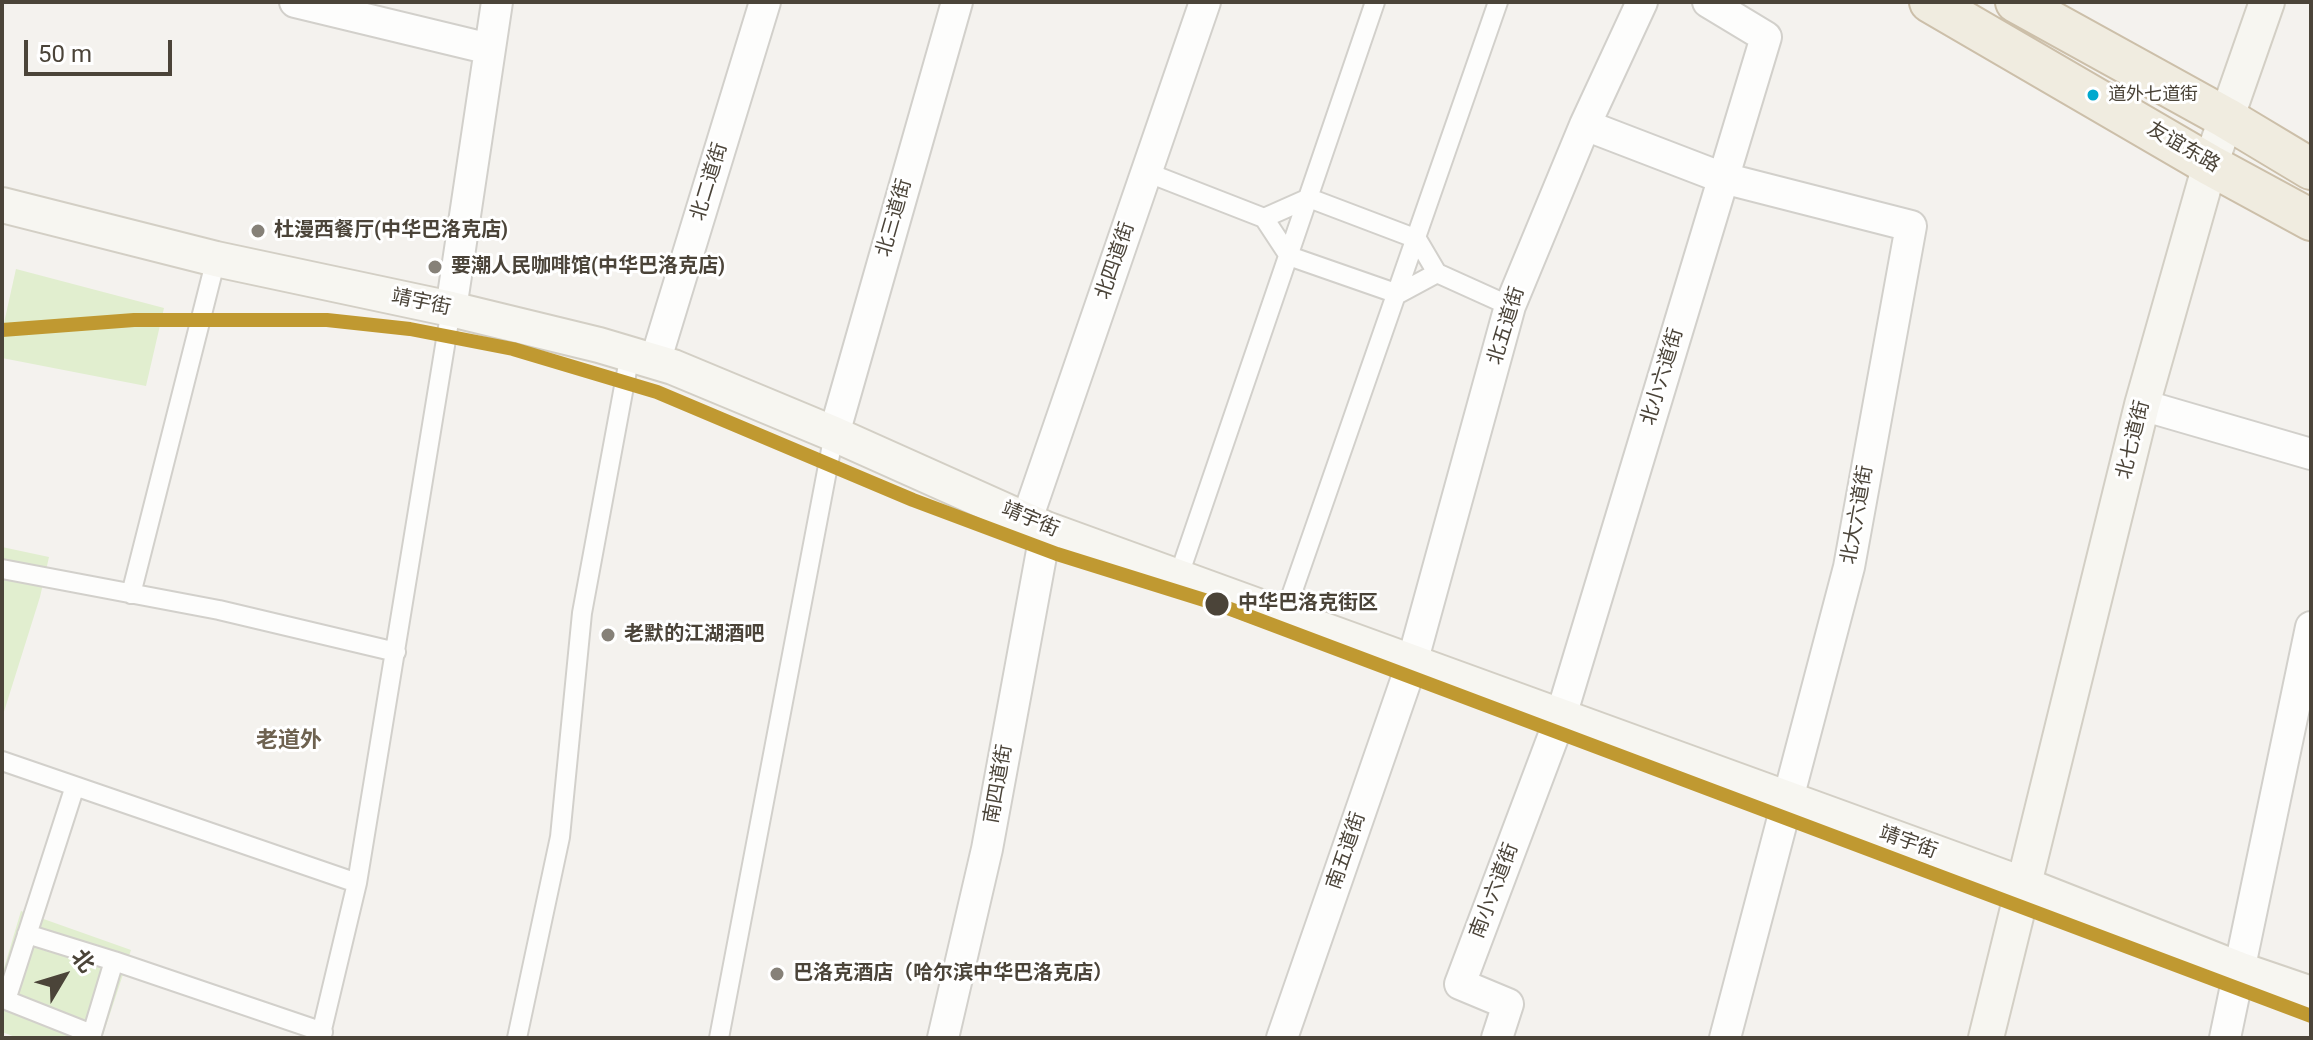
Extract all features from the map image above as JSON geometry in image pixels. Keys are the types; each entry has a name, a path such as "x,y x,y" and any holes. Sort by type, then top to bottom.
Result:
{"highway":[{"name":"友谊东路","path":"1930,2 2210,165 2311,220"},
{"path":"2016,2 2226,118 2311,169"}],"main road":[{"name":"北七道街","path":"1986,1038 2142,405 2210,165 2267,2"},
{"name":"靖宇街","path":"2,205 216,259 451,309 642,358 834,434 1036,524 2022,884 2241,970 2311,994"}],"street":[{"path":"295,2 490,49"},
{"path":"27,934 114,961 322,1035 357,883 451,309 497,2"},
{"name":"北二道街","path":"642,358 765,2"},
{"name":"北三道街","path":"834,434 957,2"},
{"name":"北四道街","path":"1036,524 1146,172 1205,2"},
{"path":"1178,577 1375,2"},
{"path":"1284,617 1498,2"},
{"name":"北五道街","path":"1412,663 1510,306 1585,125 1642,2"},
{"name":"北小六道街","path":"1561,716 1766,37 1708,2"},
{"path":"1585,125 1723,178"},
{"path":"1146,172 1264,218 1289,256 1398,294 1437,273"},
{"name":"北大六道街","path":"1723,178 1911,226 1849,567 1725,1038"},
{"path":"1264,218 1309,198 1417,239 1437,273 1510,306"},
{"path":"131,594 216,259"},
{"path":"517,1038 560,837 582,613 642,358"},
{"path":"2142,405 2311,454"},
{"path":"719,1038 834,434"},
{"name":"南四道街","path":"943,1038 987,849 1036,524"},
{"path":"2,569 219,610 396,652"},
{"path":"2225,1038 2311,627"},
{"name":"南五道街","path":"1282,1038 1412,663"},
{"name":"南小六道街","path":"1497,1038 1508,1004 1460,984 1561,716"},
{"path":"2,761 357,883"},
{"path":"75,786 4,999 91,1036 114,961"}],"green space":[{"path":"16,269 164,308 146,386 2,358 2,332"},
{"path":"2,547 49,557 40,597 2,718"},
{"path":"21,911 131,950 102,1038 18,1038 2,1032 2,975"}],"transit line":[{"path":"2,330 134,320 327,320 410,329 513,349 657,392 913,500 1057,554 1217,604 2311,1016"}],"place":[{"name":"道外七道街","path":"2093,95"},
{"name":"杜漫西餐厅(中华巴洛克店)","path":"258,231"},
{"name":"要潮人民咖啡馆(中华巴洛克店)","path":"435,267"},
{"name":"中华巴洛克街区","path":"1217,604"},
{"name":"老默的江湖酒吧","path":"608,635"},
{"name":"巴洛克酒店（哈尔滨中华巴洛克店）","path":"777,974"}],"district":[{"name":"老道外","path":"289,741"}]}
